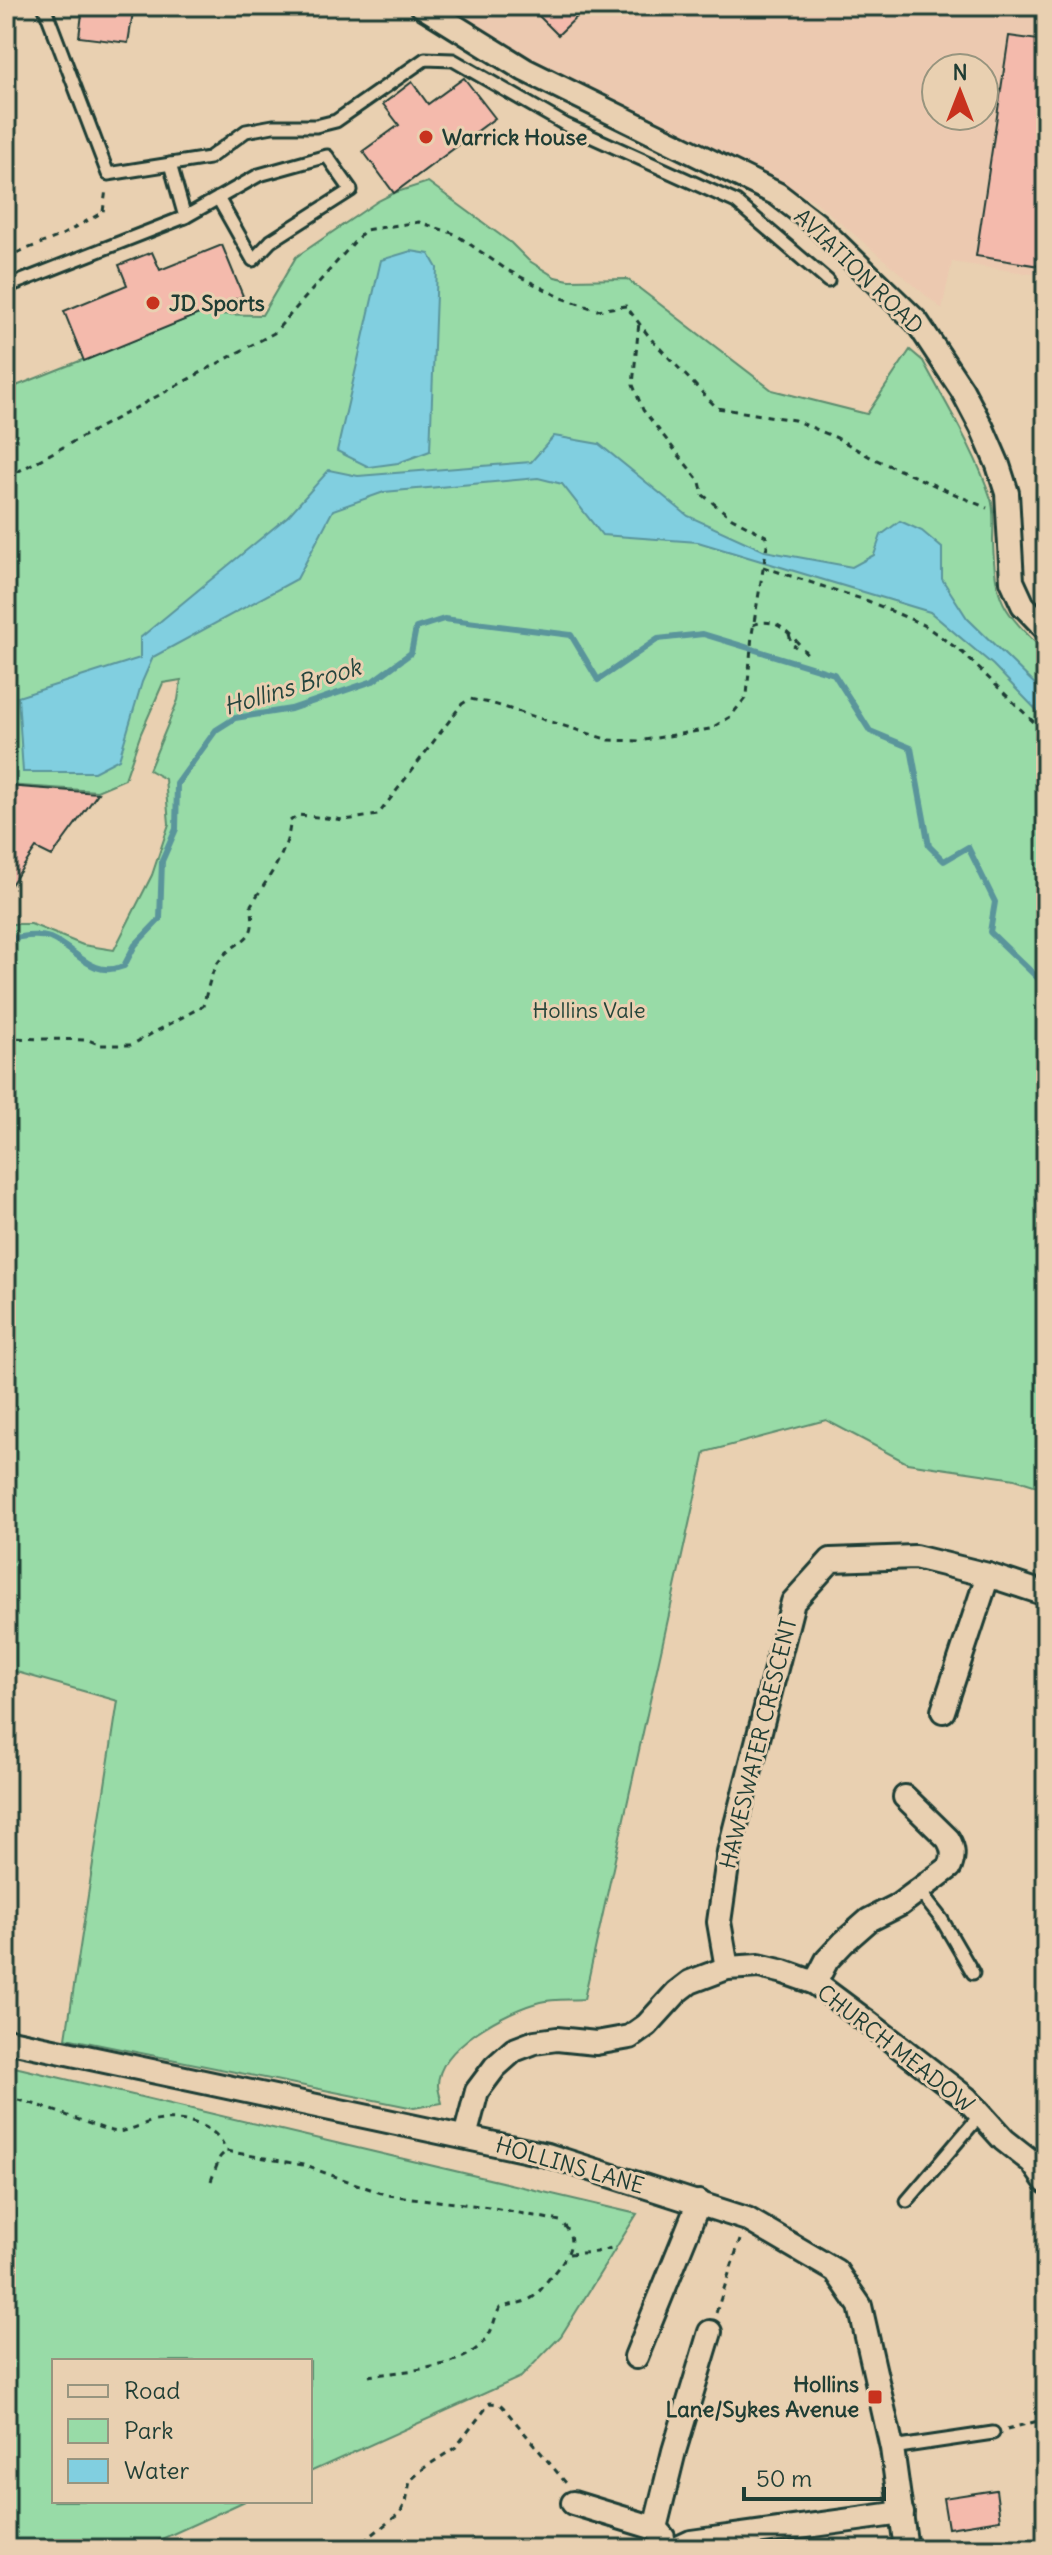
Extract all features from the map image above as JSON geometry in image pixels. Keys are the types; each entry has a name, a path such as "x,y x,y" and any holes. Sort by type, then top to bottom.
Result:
{"street":[{"name":"AVIATION ROAD","path":"422,6 525,70 777,194 816,224 917,322 962,390 982,428 1007,493 1012,581 1023,605 1046,629"},
{"name":"HAWESWATER CRESCENT","path":"727,1968 719,1922 729,1852 793,1602 831,1560 915,1557 988,1575 1046,1594"},
{"path":"943,1711 988,1575"},
{"path":"815,1983 827,1960 869,1920 899,1905 950,1867 954,1857 948,1839 905,1797"},
{"name":"CHURCH MEADOW","path":"465,2137 477,2091 495,2067 514,2050 535,2042 557,2039 596,2043 630,2037 647,2025 690,1982 727,1968 759,1966 815,1983 949,2084 1004,2140 1039,2155 1046,2182"},
{"name":"HOLLINS LANE","path":"6,2040 547,2155 747,2219 836,2271 860,2306 892,2448 906,2549"},
{"path":"636,2357 699,2202"},
{"path":"655,2528 674,2451 710,2332"},
{"path":"573,2503 655,2528 676,2549 691,2542 902,2513"}],"lane":[{"path":"44,6 108,174 209,158 246,131 273,126 316,126 336,121 425,59 453,60 566,125 736,202 828,281"},
{"path":"6,287 185,217 218,198 259,175 327,156 351,190 271,241 253,260 218,198"},
{"path":"170,164 185,217"},
{"path":"919,1891 942,1920 973,1973"},
{"path":"907,2201 981,2114"},
{"path":"892,2448 993,2433"}],"path":[{"path":"6,257 60,236 103,212 108,174"},
{"path":"6,478 274,333 365,230 419,222 455,234 507,270 562,298 597,310 626,306 651,339 717,408 794,420 1009,517"},
{"path":"6,1038 88,1040 101,1045 131,1045 203,1006 216,966 229,949 250,935 255,923 251,905 274,868 290,831 290,821 298,815 345,820 378,815 462,704 470,699 609,740 639,741 687,734 710,729 730,717 747,696 753,625 767,546 766,536 732,518 703,495 700,482 643,410 633,385 639,322"},
{"path":"763,566 868,601 924,625 963,653 1046,734"},
{"path":"753,625 763,621 784,627 809,656"},
{"path":"789,634 796,647"},
{"path":"6,2098 30,2102 116,2133 152,2121 187,2120 215,2133 226,2151"},
{"path":"211,2181 220,2157 226,2151"},
{"path":"226,2151 303,2165 387,2195 489,2207 560,2221 566,2226 571,2244 569,2254 529,2300 500,2308 486,2340 464,2358 447,2364 369,2376"},
{"path":"710,2332 747,2219"},
{"path":"569,2254 615,2247"},
{"path":"354,2549 400,2513 406,2502 408,2487 416,2474 456,2447 486,2407 495,2402 503,2407 566,2483 573,2503"},
{"path":"993,2433 1046,2419"}],"shaded area":[{"path":"439,6 1046,6 1046,276 952,262 942,309 815,201 508,50"}],"green space":[{"name":"Hollins Vale","path":"428,182 511,243 528,260 555,277 569,280 627,279 772,390 867,414 910,350 923,361 969,446 992,504 994,562 999,593 1011,615 1046,653 1046,1489 1015,1479 907,1463 826,1420 705,1452 584,1999 526,2006 477,2032 449,2057 441,2071 438,2085 442,2103 414,2108 66,2038 118,1701 6,1669 6,924 31,924 83,945 114,950 152,875 169,824 165,779 149,770 178,700 181,680 163,683 125,779 97,791 6,785 6,390 199,314 262,315 296,257 378,201"},
{"path":"6,2065 637,2214 561,2336 521,2377 312,2471 312,2359 52,2359 52,2503 241,2503 140,2549 6,2549"}],"water":[{"path":"411,251 429,254 437,268 430,451 398,463 369,467 337,451 381,260"},
{"path":"554,436 599,444 688,516 765,551 852,567 874,555 881,535 900,521 922,531 942,548 942,579 967,618 1046,695 1046,720 993,665 930,612 698,542 602,535 562,484 538,478 384,492 333,510 297,579 153,657 142,682 119,759 94,772 23,772 18,697 140,658 140,638 288,516 329,470 358,476 531,462"}],"building":[{"path":"83,6 134,6 128,43 79,37"},
{"path":"529,6 588,6 558,35"},
{"path":"1009,36 1046,41 1046,267 976,256 995,132 1000,132 1000,96"},
{"name":"Warrick House","path":"464,78 495,118 394,193 363,151 399,125 383,104 412,82 428,104"},
{"name":"JD Sports","path":"222,245 243,296 84,361 64,311 127,285 119,265 152,252 160,270"},
{"path":"6,786 98,793 52,856 36,848 6,892"},
{"path":"996,2490 1000,2520 948,2528 943,2498"}],"waterway":[{"name":"Hollins Brook","path":"6,940 28,936 50,938 93,966 102,969 124,966 135,945 160,919 162,861 176,829 177,784 216,730 235,718 291,709 373,681 411,653 416,628 444,619 571,635 598,680 658,639 703,634 834,674 870,731 911,748 929,846 944,861 968,847 995,902 990,932 1044,984 1046,994"}],"place":[{"name":"Warrick House","path":"426,137"},
{"name":"JD Sports","path":"153,303"},
{"name":"Hollins Lane/Sykes Avenue","path":"875,2397"}]}
